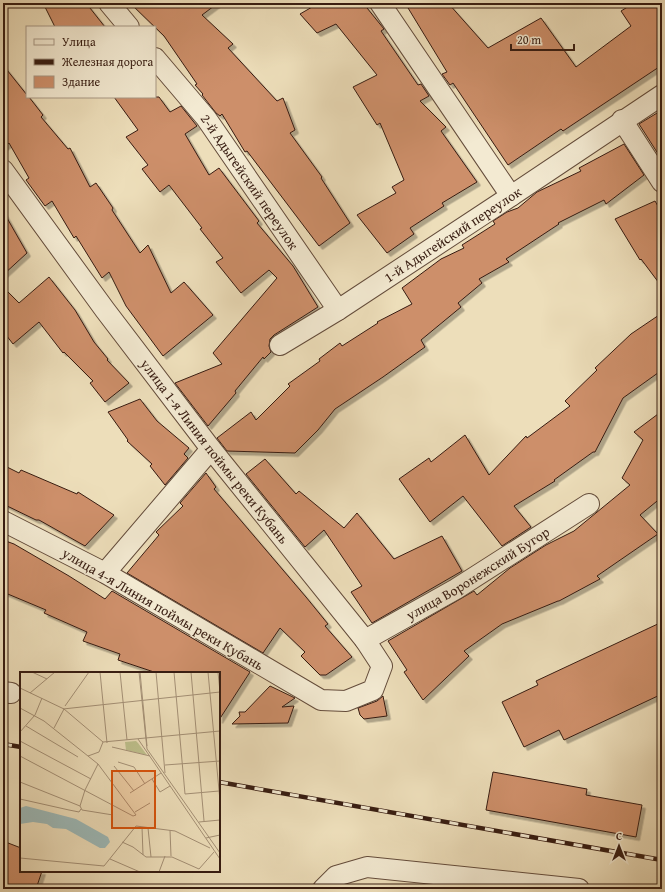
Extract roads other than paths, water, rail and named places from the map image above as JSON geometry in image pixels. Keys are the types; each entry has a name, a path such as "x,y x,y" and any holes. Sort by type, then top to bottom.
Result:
{"street":[{"path":"109,3 128,26"},
{"path":"380,3 511,196"},
{"name":"2-й Адыгейский переулок","path":"156,59 206,118 338,310"},
{"name":"1-й Адыгейский переулок","path":"280,345 338,310 511,196 622,120 662,95"},
{"path":"622,120 662,182"},
{"name":"улица 1-я Линия поймы реки Кубань","path":"3,170 105,310 211,449 365,640 382,666 373,690 346,701 320,700"},
{"path":"105,573 211,449"},
{"name":"улица Воронежский Бугор","path":"365,640 456,589 589,504"},
{"name":"улица 4-я Линия поймы реки Кубань","path":"3,521 105,573 320,700"},
{"path":"323,889 336,876 367,867 466,883 566,889"}],"railway":[{"path":"3,744 20,747"},
{"path":"220,782 662,860"}]}
